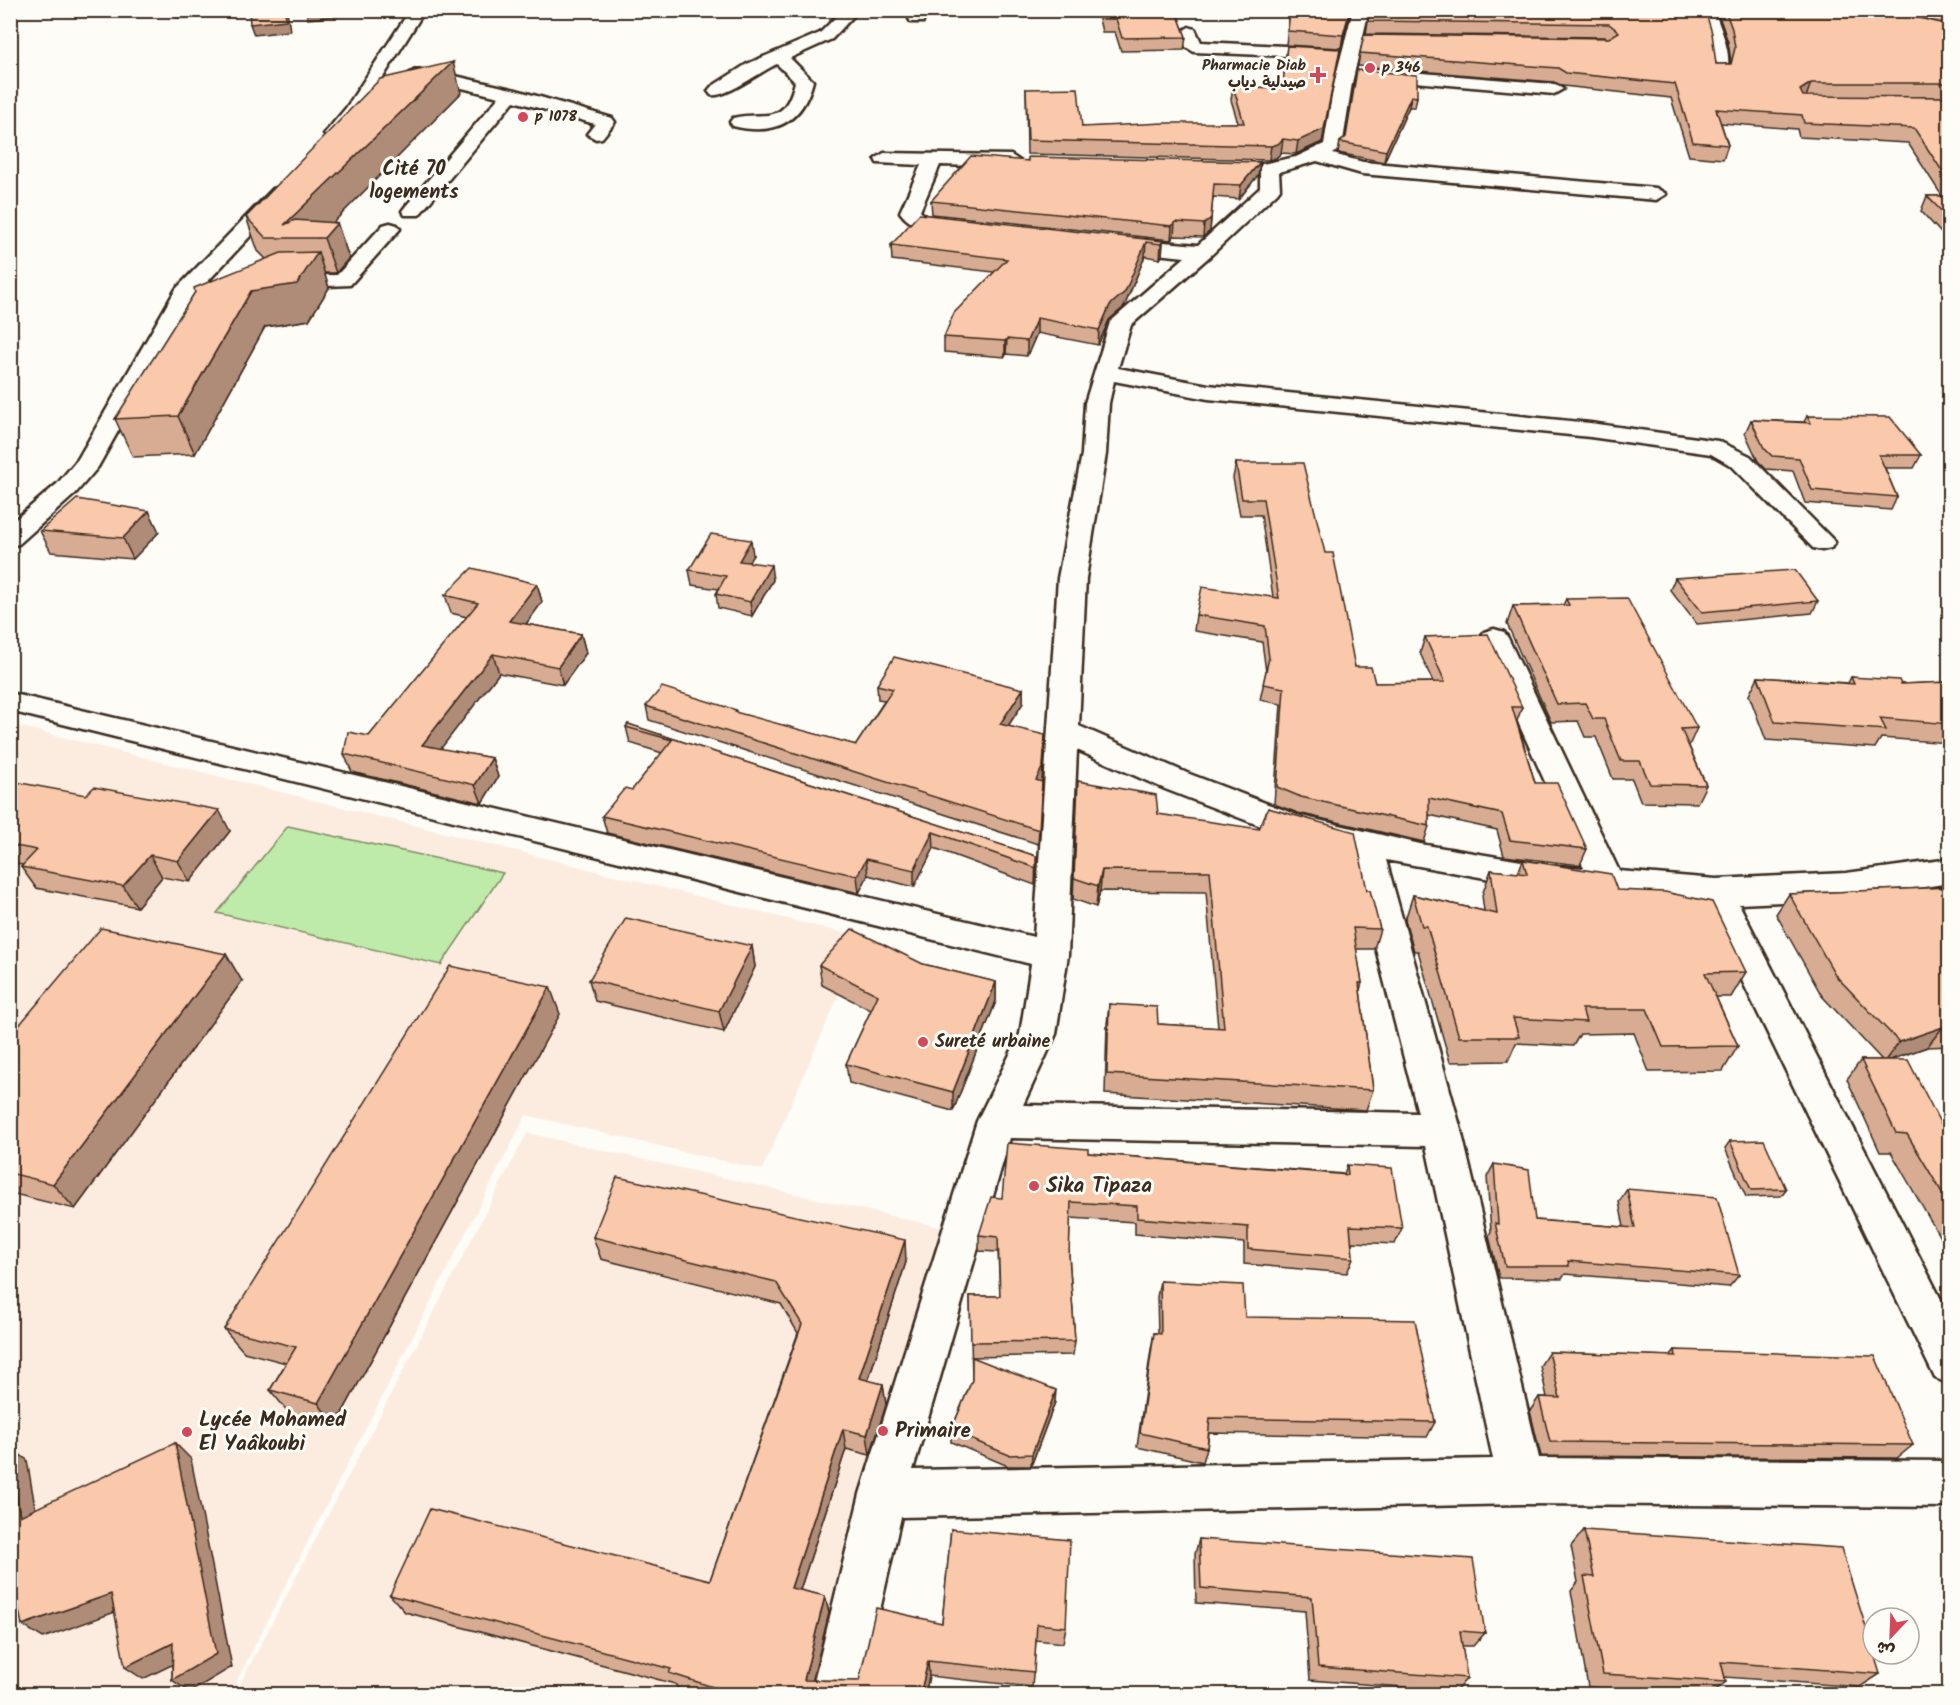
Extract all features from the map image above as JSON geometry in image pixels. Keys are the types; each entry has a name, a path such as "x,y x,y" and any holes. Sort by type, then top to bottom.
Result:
{"street":[{"path":"317,153 353,111 418,10"},
{"path":"717,91 753,68 826,36 852,10"},
{"path":"1706,10 1718,46 1719,72"},
{"path":"1189,32 1194,47 1276,51 1356,44 1554,89"},
{"path":"836,1695 883,1494 996,1121 1038,1034 1050,955 1072,578 1094,454 1097,403 1105,372 1121,322 1203,252 1270,189 1258,168 1318,156 1333,147 1356,44"},
{"path":"1270,70 1276,51"},
{"path":"739,122 772,124 784,120 801,98 804,81 779,56"},
{"path":"1398,58 1395,66 1406,67 1408,60 1429,62"},
{"path":"378,73 429,75 510,94 606,122 596,134"},
{"path":"412,211 510,94"},
{"path":"1318,156 1362,168 1656,194"},
{"path":"884,159 1026,162"},
{"path":"933,159 910,212 913,217 930,224 977,229"},
{"path":"10,538 66,489 89,462 184,294 295,178"},
{"path":"263,282 343,281 390,229"},
{"path":"1093,242 1203,252"},
{"path":"194,283 229,282"},
{"path":"1105,372 1208,392 1590,430 1718,448 1741,461 1822,542"},
{"path":"1494,638 1609,885"},
{"path":"14,702 1050,955"},
{"path":"1064,732 1176,782 1290,825 1432,858 1609,885 1716,892 1846,886 1950,871"},
{"path":"1365,843 1442,1130 1521,1481"},
{"path":"1022,853 1056,864"},
{"path":"1716,892 1950,1364"},
{"path":"996,1121 1442,1130"},
{"path":"883,1494 1521,1481 1950,1484"}],"shaded area":[{"name":"Lycée Mohamed El Yaâkoubi","path":"10,724 864,938 762,1170 526,1115 230,1694 11,1694"},
{"path":"527,1133 953,1230 830,1694 235,1694"}],"green space":[{"path":"288,826 503,873 441,965 217,913"}],"building":[{"path":"249,10 285,10 286,20 250,24"},
{"path":"1101,10 1176,10 1186,37 1122,38 1116,19 1103,19"},
{"path":"1290,10 1350,10 1343,35 1288,31"},
{"path":"1370,10 1705,10 1712,33 1716,64 1731,64 1735,48 1732,29 1725,10 1883,10 1950,25 1950,83 1811,83 1800,90 1803,96 1950,97 1950,183 1914,128 1804,123 1802,115 1716,109 1728,145 1693,142 1675,84 1566,73 1558,68 1360,53 1364,35 1609,38 1619,32 1609,24 1368,21"},
{"path":"1287,46 1340,49 1324,129 1298,141 1283,139 1271,146 1028,140 1026,89 1078,88 1082,127 1164,123 1244,123 1233,86 1274,88 1273,83 1283,83"},
{"path":"453,62 284,225 295,220 337,223 324,238 266,238 246,217 380,79"},
{"path":"1357,70 1417,75 1417,97 1411,96 1386,151 1340,142 1346,137"},
{"path":"971,156 1028,161 1028,157 1260,162 1241,185 1214,184 1211,218 1204,224 1175,222 1172,226 931,201"},
{"path":"1927,196 1950,196 1950,220"},
{"path":"919,214 1163,241 1161,244 1146,242 1125,292 1110,305 1099,330 1037,318 1027,341 944,337 954,313 1007,259 891,245"},
{"path":"318,252 297,284 251,291 178,416 115,419 195,292 194,288 281,253"},
{"path":"1807,416 1890,417 1921,455 1879,455 1897,497 1812,490 1799,458 1772,456 1764,448 1751,420 1811,423"},
{"path":"1236,463 1303,463 1325,553 1333,553 1355,667 1371,667 1375,683 1445,682 1425,637 1488,634 1522,707 1512,707 1535,783 1557,783 1587,849 1510,840 1502,814 1429,798 1429,826 1301,797 1277,787 1284,688 1263,684 1269,658 1265,626 1196,615 1202,587 1279,598 1263,499 1242,499"},
{"path":"77,499 149,511 123,538 40,531"},
{"path":"711,534 751,540 739,561 771,565 750,602 716,594 726,576 689,570"},
{"path":"472,568 537,584 509,621 581,634 558,667 493,654 422,745 492,758 475,785 344,754 348,732 369,736 478,603 445,595"},
{"path":"1795,570 1818,601 1702,612 1675,578"},
{"path":"1627,598 1697,728 1681,729 1706,785 1650,784 1640,761 1621,761 1604,719 1593,719 1585,703 1557,704 1513,606 1569,605 1566,599"},
{"path":"894,657 1023,689 1000,724 1045,735 1043,766 1036,780 1042,782 1039,830 646,706 662,687 736,710 735,712 856,745 893,689 877,685"},
{"path":"1758,677 1854,684 1851,677 1899,680 1901,684 1950,682 1950,724 1880,718 1886,730 1775,722"},
{"path":"628,724 1036,856 1036,868 933,832 914,870 866,859 857,876 602,816 625,788 632,790 672,740 626,727"},
{"path":"10,781 86,795 94,787 219,810 178,861 150,855 123,886 21,867 37,850 10,845"},
{"path":"1078,781 1156,795 1158,814 1259,829 1268,808 1355,832 1367,890 1370,890 1380,929 1353,928 1362,983 1359,983 1373,1090 1107,1074 1109,1004 1157,1007 1158,1024 1224,1028 1210,871 1102,870 1098,886 1074,878"},
{"path":"1523,860 1611,874 1617,890 1665,892 1712,902 1746,972 1705,973 1738,1046 1663,1047 1647,1009 1582,1009 1586,1022 1513,1018 1519,1037 1459,1037 1427,926 1422,926 1413,895 1497,914 1491,870 1527,874"},
{"path":"1950,887 1950,1027 1943,1027 1899,1042 1836,976 1789,894"},
{"path":"626,918 752,946 719,1011 589,980"},
{"path":"101,928 226,954 53,1184 10,1173 10,1036"},
{"name":"Sureté urbaine","path":"852,929 923,964 996,982 953,1092 846,1064 878,995 819,965"},
{"path":"450,966 550,987 318,1403 270,1390 296,1347 224,1329"},
{"path":"1861,1060 1908,1060 1950,1140 1950,1206 1907,1134 1896,1133"},
{"path":"1764,1140 1786,1189 1751,1190 1730,1141"},
{"path":"1007,1143 1088,1149 1088,1153 1348,1175 1347,1165 1392,1168 1402,1228 1350,1226 1353,1258 1248,1249 1248,1227 1137,1218 1137,1206 1071,1202 1069,1255 1075,1341 971,1342 970,1296 1000,1296 998,1237 979,1235 991,1197 1002,1198"},
{"path":"1494,1164 1529,1170 1535,1220 1635,1228 1627,1189 1717,1197 1739,1275 1568,1261 1569,1266 1505,1266 1495,1223 1498,1224"},
{"path":"617,1177 905,1240 859,1378 883,1384 867,1435 843,1429 791,1588 825,1596 804,1680 859,1681 876,1608 942,1623 951,1529 1070,1540 1066,1627 1037,1624 1034,1672 928,1661 920,1695 738,1695 669,1673 671,1669 390,1595 430,1509 710,1580 802,1324 776,1282 593,1237"},
{"path":"1160,1281 1243,1285 1245,1317 1415,1320 1435,1422 1210,1418 1207,1448 1140,1433 1154,1333 1161,1334"},
{"path":"1675,1350 1875,1356 1913,1445 1550,1442 1539,1397 1560,1398 1549,1352 1676,1356"},
{"path":"972,1357 1056,1390 1032,1454 1009,1455 951,1431 972,1380"},
{"path":"175,1443 216,1654 172,1680 173,1643 125,1667 111,1594 22,1625 15,1591 10,1593 10,1460 20,1516"},
{"path":"1584,1530 1841,1548 1861,1612 1861,1666 1878,1666 1880,1674 1721,1662 1726,1682 1603,1674 1584,1576 1594,1577"},
{"path":"1199,1539 1473,1559 1485,1633 1460,1631 1467,1678 1318,1667 1312,1597 1201,1588"}],"place":[{"name":"p 346","path":"1370,68"},
{"name":"Pharmacie Diab صيدلية دياب","path":"1318,75"},
{"name":"p 1078","path":"523,117"},
{"name":"Sureté urbaine","path":"923,1042"},
{"name":"Sika Tipaza","path":"1034,1186"},
{"name":"Primaire","path":"883,1431"},
{"name":"Lycée Mohamed El Yaâkoubi","path":"187,1432"}],"district":[{"name":"Cité 70 logements","path":"414,182"}]}
